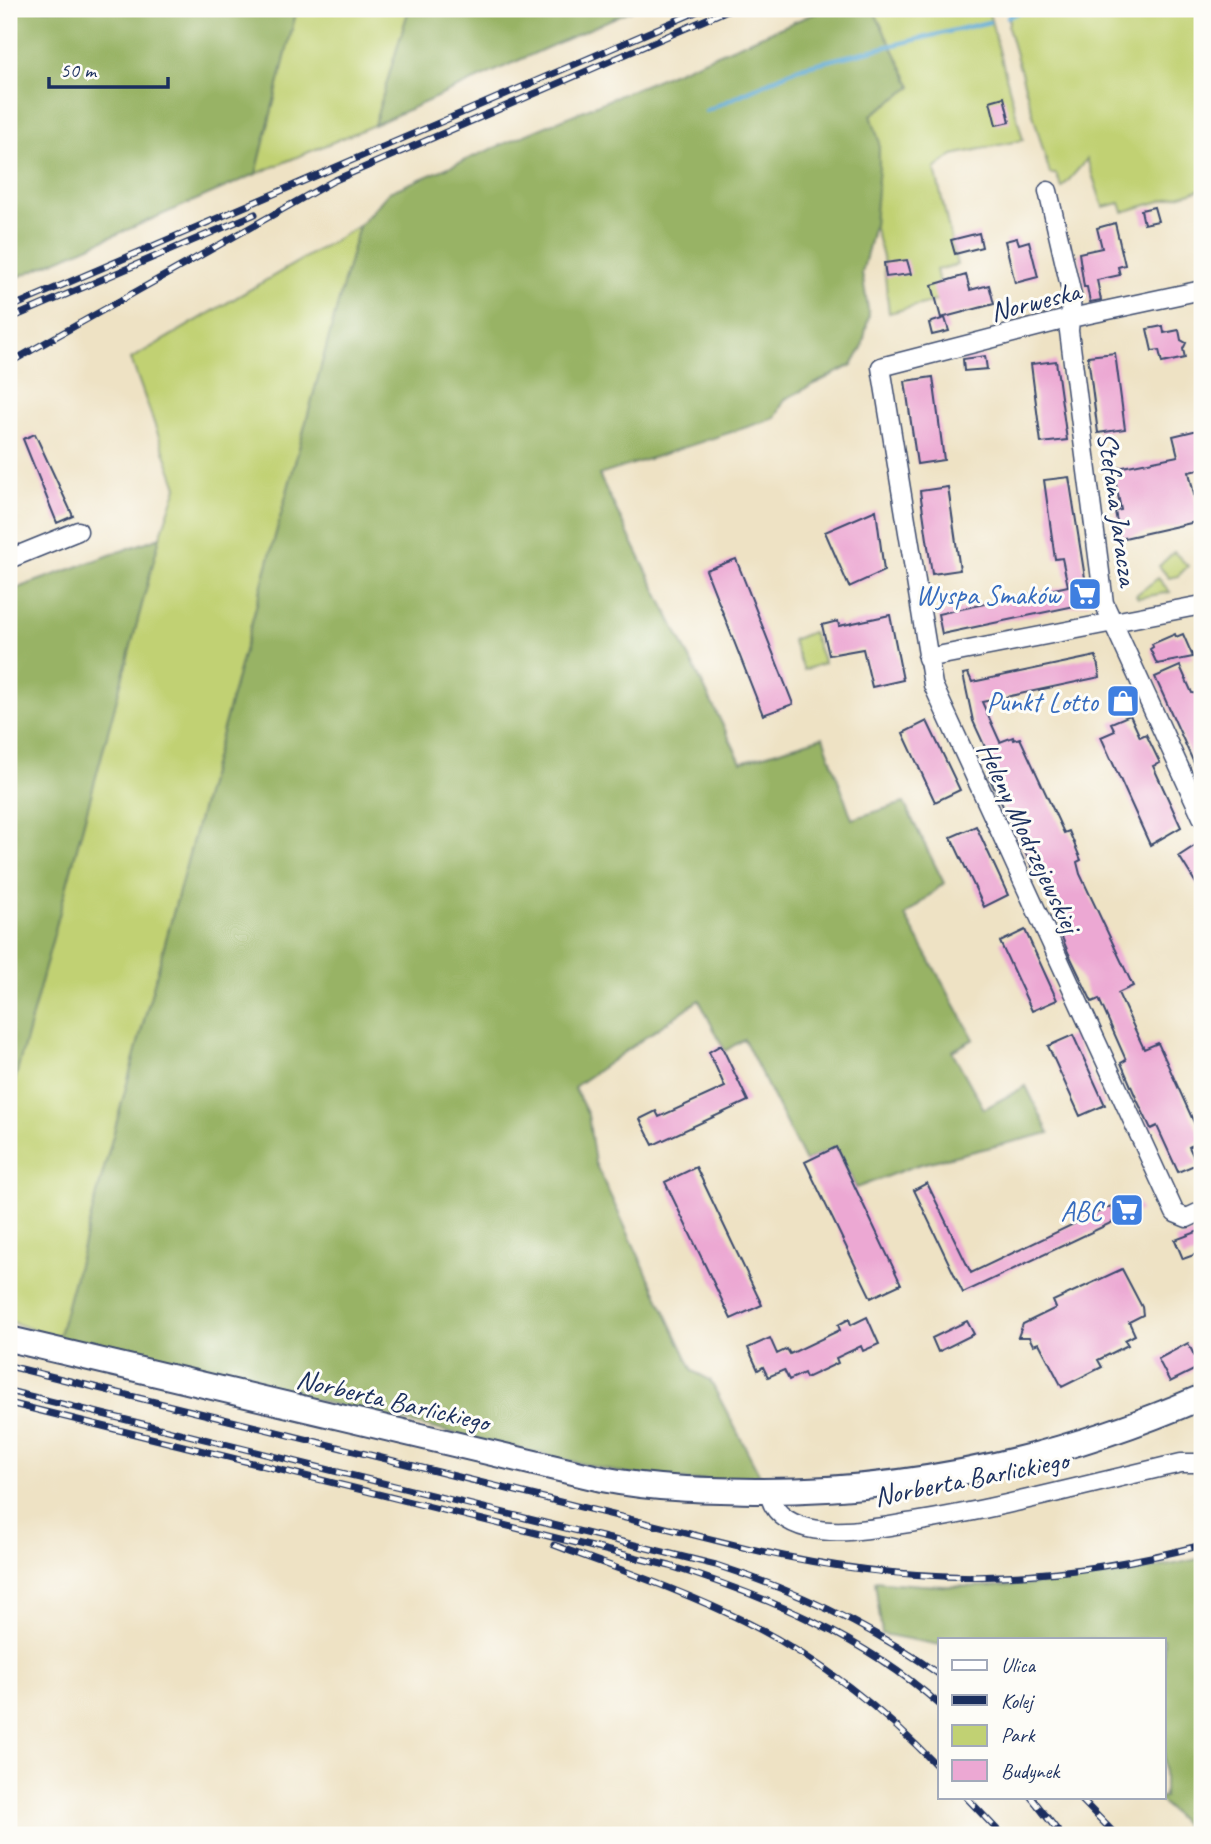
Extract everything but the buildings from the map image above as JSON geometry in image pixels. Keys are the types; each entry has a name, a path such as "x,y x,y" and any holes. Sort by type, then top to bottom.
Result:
{"street":[{"name":"Stefana Jaracza","path":"1048,191 1072,295 1069,331 1089,507 1104,603 1202,817"},
{"name":"Norweska","path":"881,367 1071,318 1202,290"},
{"name":"Heleny Modrzejewskiej","path":"881,367 933,685 1093,1041 1175,1213 1195,1215"},
{"path":"9,559 78,531"},
{"path":"927,658 1202,605"},
{"name":"Norberta Barlickiego","path":"9,1339 645,1488 769,1491 896,1484 993,1467 1078,1444 1202,1397"},
{"name":"Norberta Barlickiego","path":"769,1491 774,1509 785,1519 808,1528 874,1529 1047,1496 1181,1463 1202,1463"}],"green space":[{"path":"9,9 297,9 256,174 9,281"},
{"path":"297,9 409,9 374,125 256,174"},
{"path":"409,9 634,9 374,125"},
{"path":"825,9 873,9 912,87 871,115 879,141 879,167 874,225 862,273 869,315 862,348 852,365 785,399 775,418 599,475 741,762 823,737 852,819 904,803 944,883 905,916 974,1039 952,1051 984,1109 1026,1086 1049,1133 917,1165 856,1188 836,1147 805,1162 744,1039 725,1051 699,1000 574,1087 588,1115 595,1163 693,1371 710,1380 761,1477 690,1481 625,1474 58,1339 359,226 389,192"},
{"path":"873,9 988,9 1023,140 953,155 935,169 957,265 936,270 943,299 889,313 883,257 874,225 879,141 871,115 912,87"},
{"path":"1011,9 1202,9 1202,189 1123,212 1120,203 1103,207 1087,159 1062,188 1056,174 1050,174 1008,27"},
{"path":"359,226 58,1339 9,1321 9,1102 160,537 177,487 131,359"},
{"path":"160,537 9,1102 9,591"},
{"path":"1174,552 1188,566 1178,576 1169,578 1159,566"},
{"path":"1158,578 1170,592 1138,598 1136,595"},
{"path":"812,632 824,663 804,670 792,640"},
{"path":"1202,1558 1202,1835 1195,1835 1157,1798 1166,1798 1166,1638 938,1638 938,1645 882,1634 875,1581 957,1586 1040,1584 1162,1567"}],"waterway":[{"path":"1008,17 1028,9"},
{"path":"706,111 798,68 989,22"}],"railway":[{"path":"9,308 703,9"},
{"path":"9,363 333,181 730,9"},
{"path":"9,319 255,214"},
{"path":"9,1366 751,1549 866,1570 976,1577 1031,1574 1087,1569 1202,1545"},
{"path":"9,1391 716,1565 775,1586 832,1611 887,1641 938,1674"},
{"path":"9,1403 670,1566 742,1591 812,1621 879,1659 938,1703"},
{"path":"554,1545 699,1600 773,1636 825,1669 873,1706 938,1767"},
{"path":"967,1798 1002,1835"},
{"path":"1032,1798 1061,1835"},
{"path":"1080,1798 1116,1835"}],"place":[{"name":"Wyspa Smaków","path":"1085,594"},
{"name":"Punkt Lotto","path":"1123,701"},
{"name":"ABC","path":"1127,1210"}]}
